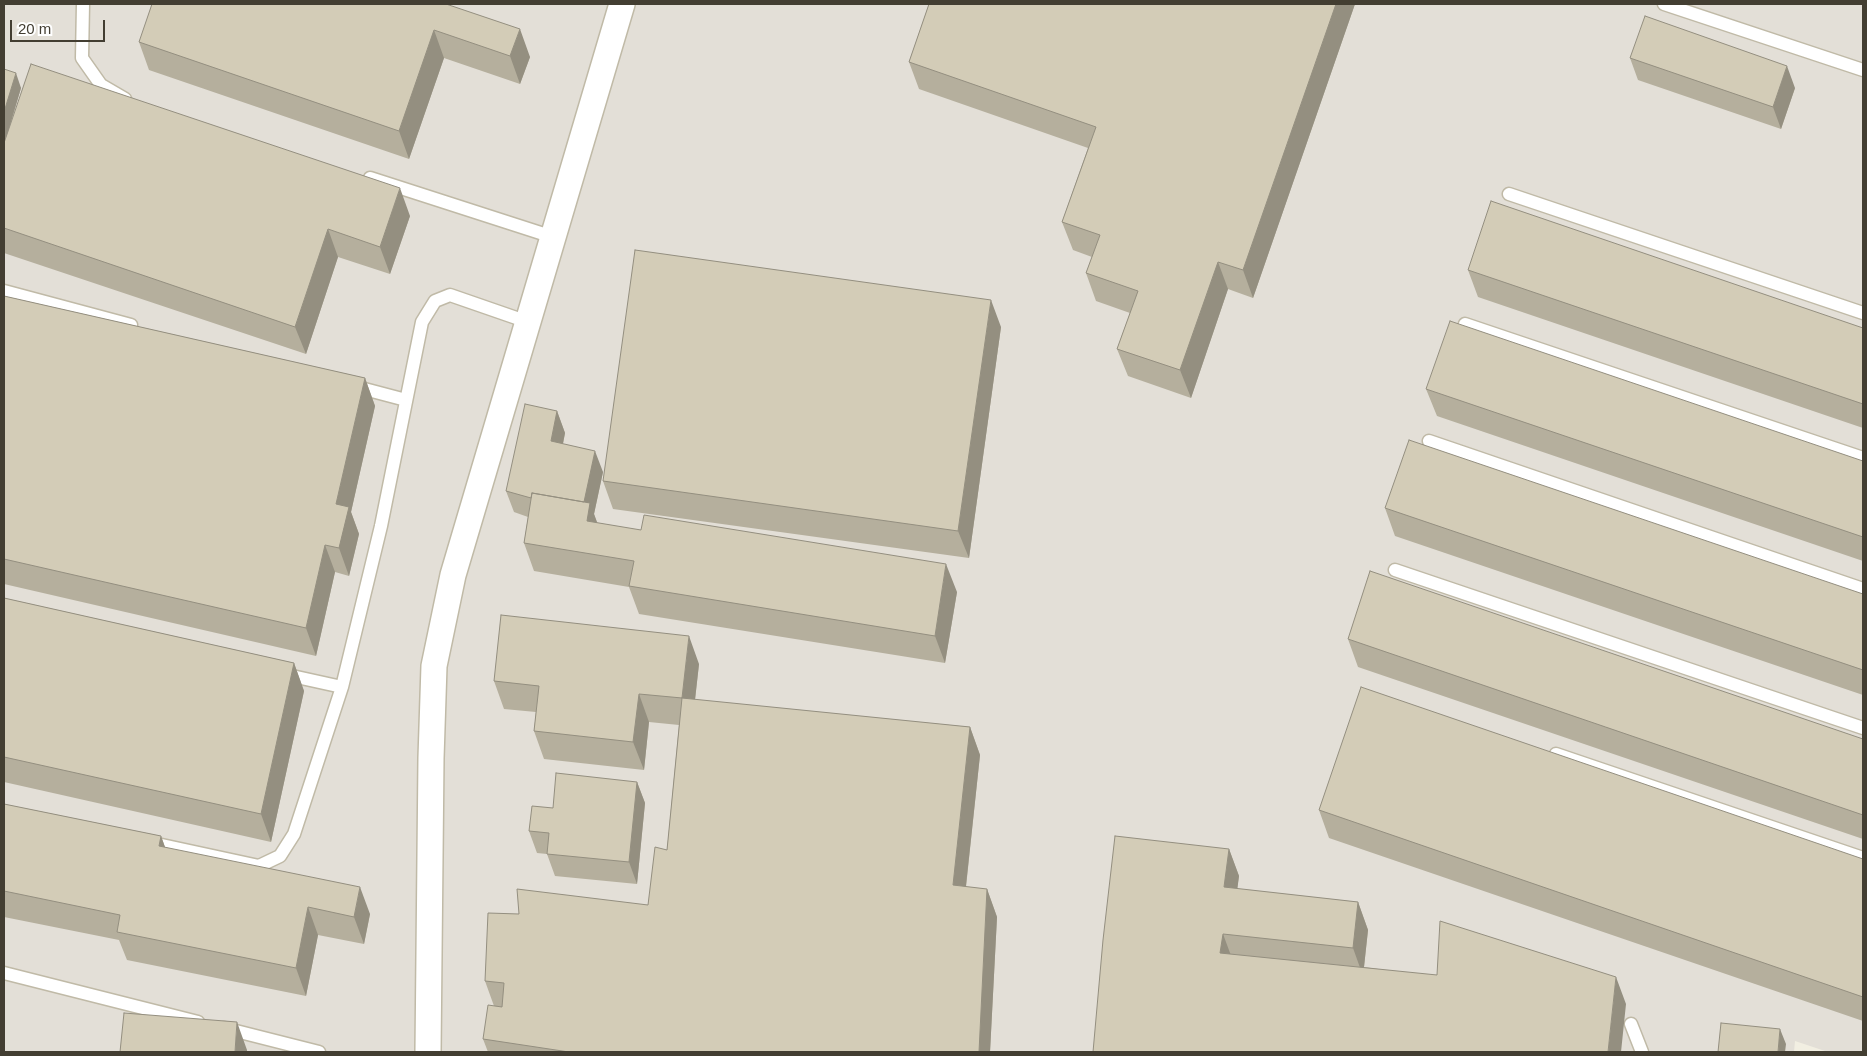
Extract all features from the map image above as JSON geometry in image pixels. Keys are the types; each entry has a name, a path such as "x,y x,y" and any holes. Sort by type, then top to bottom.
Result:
{"street":[{"path":"428,1052 431,758 434,666 453,575 622,4"}],"lane":[{"path":"83,4 82,58 101,84 126,100 136,103"},
{"path":"1664,4 1863,70"},
{"path":"354,173 553,237"},
{"path":"1509,194 1863,313"},
{"path":"4,291 147,330"},
{"path":"136,839 259,866 280,856 294,834 342,687 381,526 422,322 435,302 450,295 528,322"},
{"path":"1465,324 1863,458"},
{"path":"339,382 406,400"},
{"path":"1429,441 1863,589"},
{"path":"1395,570 1863,728"},
{"path":"274,672 342,687"},
{"path":"1547,750 1863,858"},
{"path":"4,973 319,1052"},
{"path":"1630,1024 1642,1052"}],"shaded area":[{"path":"4,4 1863,4 1863,1052 1828,1052 1795,1041 1794,1052 4,1052"}],"building":[{"path":"152,4 446,4 520,29 510,56 434,30 399,131 139,42"},
{"path":"929,4 1336,4 1243,270 1218,262 1180,370 1117,349 1138,291 1086,273 1100,235 1062,222 1096,127 909,62"},
{"path":"1645,16 1787,66 1773,107 1630,58"},
{"path":"31,64 400,188 380,247 328,229 295,327 4,228 4,143"},
{"path":"4,69 16,73 4,112"},
{"path":"1491,201 1863,328 1863,404 1468,270"},
{"path":"635,250 991,300 958,531 603,481"},
{"path":"4,296 365,378 336,504 349,507 339,548 325,545 306,628 4,559"},
{"path":"1450,321 1863,461 1863,537 1426,389"},
{"path":"525,404 557,411 551,441 595,451 584,502 532,493 531,498 506,491"},
{"path":"1409,440 1863,594 1863,670 1385,508"},
{"path":"532,493 590,503 587,521 641,530 644,515 946,564 935,636 629,586 634,561 524,543"},
{"path":"1370,571 1863,739 1863,815 1348,639"},
{"path":"4,598 294,663 261,814 4,757"},
{"path":"501,615 689,636 682,698 639,694 633,742 534,731 539,686 494,681"},
{"path":"1361,687 1863,859 1863,997 1319,810"},
{"path":"682,698 970,727 953,885 987,889 979,1052 569,1052 483,1039 488,1005 502,1007 504,983 485,981 488,913 519,914 517,889 648,905 655,847 667,850"},
{"path":"556,773 637,782 629,862 547,854 549,833 529,831 532,806 553,808"},
{"path":"4,804 161,836 159,846 360,887 354,917 308,907 296,968 117,932 120,915 4,891"},
{"path":"1115,836 1229,849 1224,887 1358,902 1353,948 1223,934 1220,953 1437,975 1440,921 1616,977 1608,1052 1093,1052"},
{"path":"124,1013 237,1022 235,1052 120,1052"},
{"path":"1721,1023 1780,1029 1778,1052 1718,1052"}]}
